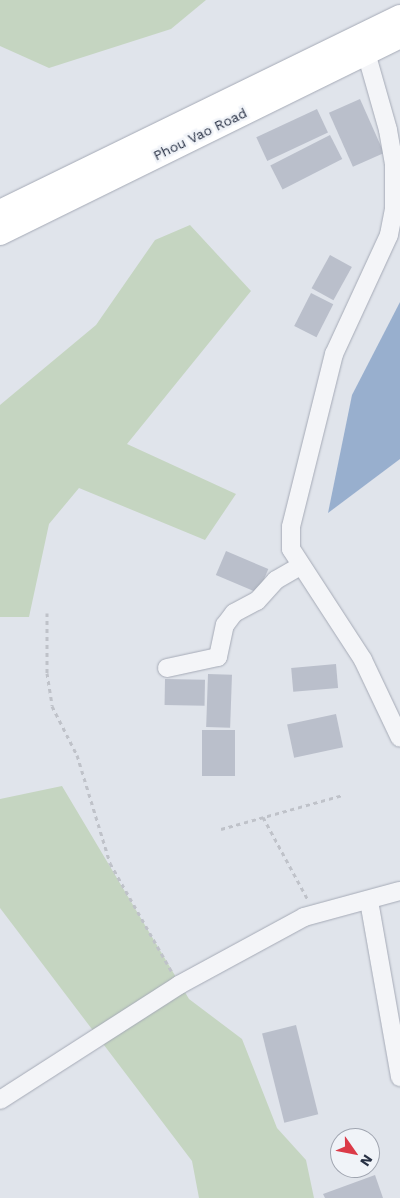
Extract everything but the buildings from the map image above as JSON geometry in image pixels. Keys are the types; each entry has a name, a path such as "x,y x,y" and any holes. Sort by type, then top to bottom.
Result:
{"street":[{"name":"Phou Vao Road","path":"0,233 363,44 400,17"},
{"name":"Phou Vao Road","path":"0,212 363,44 400,36"},
{"path":"363,44 388,130 394,164 394,209 389,236 334,354 291,527 291,549 300,566 363,660 400,738"},
{"path":"167,668 218,657 225,625 234,613 257,602 276,580 300,566"},
{"path":"0,1100 179,985 316,914 400,891"},
{"path":"369,901 400,1076"}],"path":[{"path":"47,613 47,673 52,706 76,755 110,863 179,985"},
{"path":"220,829 343,795"},
{"path":"263,817 316,914"}],"green space":[{"path":"0,0 206,0 171,29 49,68 0,46"},
{"path":"190,225 251,291 127,444 236,494 205,540 79,488 49,524 29,617 0,617 0,405 96,325 155,240"},
{"path":"62,786 189,999 242,1039 277,1128 306,1160 314,1198 199,1198 192,1161 0,908 0,799"}],"water":[{"path":"400,302 400,459 328,513 352,395"}]}
